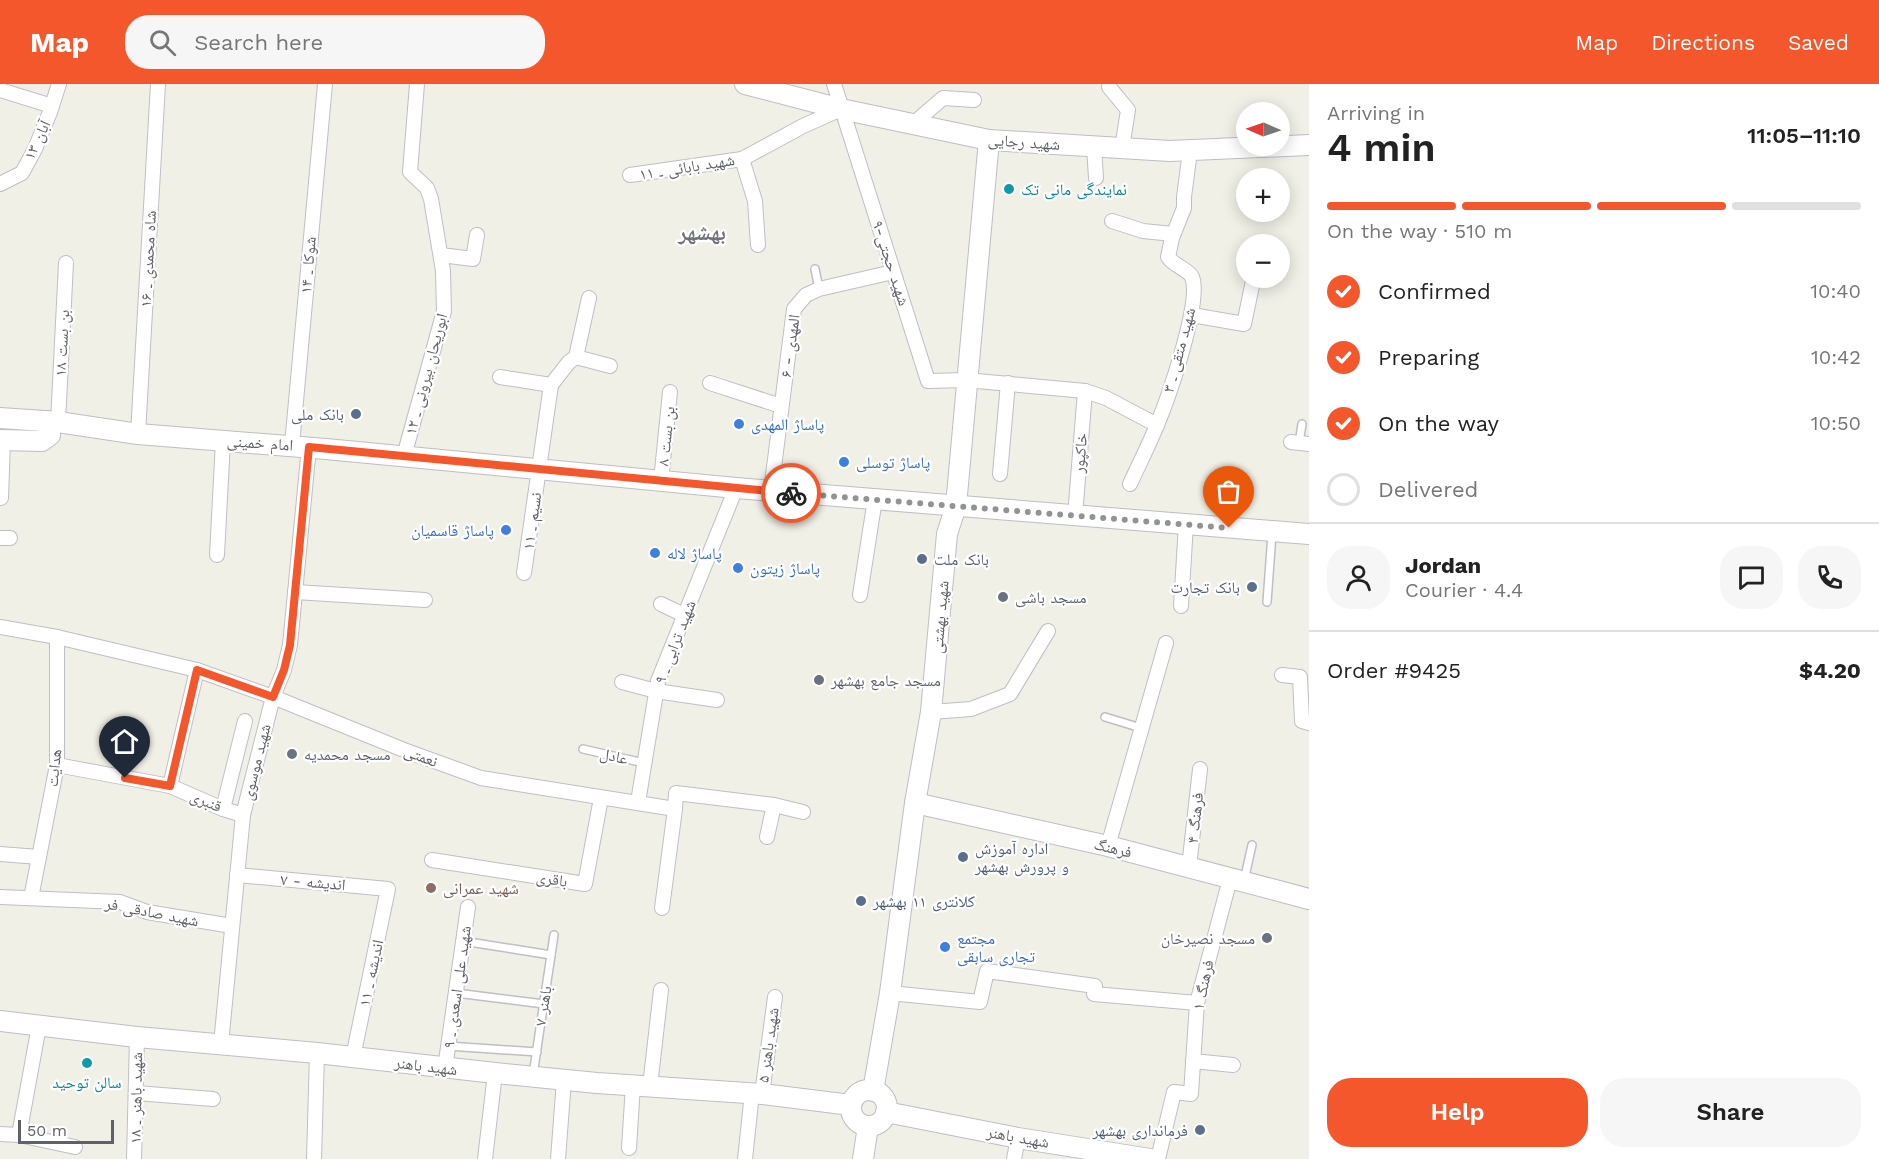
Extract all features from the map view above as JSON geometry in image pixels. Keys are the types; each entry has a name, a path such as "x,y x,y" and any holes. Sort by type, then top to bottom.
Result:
{"main road":[{"name":"شهید رجایی","path":"745,84 841,109 989,140 1190,151 1309,145"},
{"name":"شهید بهشتی","path":"873,1091 890,993 915,803 931,712 947,534 956,506 989,140"},
{"name":"امام خمینی","path":"0,418 52,422 138,434 301,446 736,488 1309,534"},
{"path":"1,440 42,441 50,435 52,422"},
{"name":"فرهنگ","path":"915,803 1108,846 1309,899"},
{"name":"شهید باهنر","path":"0,1021 137,1037 317,1053 495,1074 757,1093 852,1106"},
{"path":"873,1091 882,1097 887,1107 886,1112 880,1122 868,1126 862,1125 854,1117 853,1101 859,1094 873,1091"},
{"name":"شهید باهنر","path":"886,1112 1088,1154 1150,1159"},
{"path":"863,1159 868,1126"}],"street":[{"name":"۱۳ آبان","path":"0,184 22,173 35,148 59,84"},
{"name":"شاه محمدی ـ ۱۶","path":"138,434 158,84"},
{"name":"شوکا ـ ۱۴","path":"301,446 325,84"},
{"name":"ابوریحان بیرونی ـ ۱۲","path":"404,456 444,310 441,255 432,199 427,188 410,172 417,84"},
{"name":"شهید حجتی-۹","path":"834,84 928,381 966,380"},
{"path":"1109,87 1128,110 1122,148"},
{"path":"0,90 52,106"},
{"path":"913,124 943,98 974,100"},
{"name":"شهید بابائی ـ ۱۱","path":"630,175 742,159 803,126 841,109"},
{"path":"1094,147 1096,178"},
{"name":"شهید متقی ـ ۳","path":"1130,484 1157,424 1177,368 1192,315 1192,278 1188,272 1173,264 1168,257 1173,234 1184,208 1190,151"},
{"path":"742,159 755,201 758,244"},
{"path":"1112,221 1143,231 1173,234"},
{"path":"441,255 473,259 477,235"},
{"name":"بن بست ۱۸","path":"52,422 66,263"},
{"name":"المهدی - ۶","path":"771,491 794,309 806,295 819,289 894,272"},
{"path":"1192,315 1244,324 1252,288"},
{"path":"500,377 551,385 569,362 576,357 589,298"},
{"path":"576,357 610,366"},
{"path":"966,380 1085,391 1106,398 1157,424"},
{"path":"710,383 781,406"},
{"path":"1000,474 1008,383"},
{"name":"نسیم ـ ۱۱","path":"524,573 551,385"},
{"name":"خاکپور","path":"1075,516 1085,391"},
{"name":"بن بست ۸","path":"661,481 670,392"},
{"path":"1,440 1,498"},
{"path":"217,555 223,441"},
{"name":"شهید موسوی","path":"221,1044 243,815 273,697 284,670 290,645 295,592 301,446"},
{"name":"شهید ترابی ـ ۹","path":"638,802 656,691 662,671 736,488"},
{"path":"860,595 875,499"},
{"path":"1180,606 1186,524"},
{"path":"295,592 425,600"},
{"path":"661,604 684,615"},
{"name":"نعمتی","path":"0,627 57,636 197,670 481,778 675,809"},
{"path":"931,712 971,709 1010,694 1048,631"},
{"name":"هدایت","path":"31,898 57,765 57,636"},
{"path":"1108,846 1166,644"},
{"name":"قنبری","path":"170,786 197,670"},
{"path":"1282,675 1300,677 1302,721 1309,723"},
{"path":"622,682 656,691 717,700"},
{"path":"222,809 245,721"},
{"name":"قنبری","path":"57,765 170,786 222,809 243,815"},
{"name":"فرهنگ ۴","path":"1189,867 1200,769"},
{"path":"662,908 676,793 774,805 803,812"},
{"name":"باقری","path":"432,860 585,884 601,798"},
{"path":"767,837 774,805"},
{"path":"0,854 39,857"},
{"name":"اندیشه - ۷","path":"237,875 388,889"},
{"name":"فرهنگ ۱","path":"1158,1159 1174,1092 1191,1094 1197,1003 1237,881"},
{"name":"اندیشه ـ ۱۱","path":"353,1057 388,889"},
{"name":"شهید صادقی فر","path":"0,897 120,902 147,912 232,926"},
{"name":"شهید علی اسعدی ـ ۹","path":"445,1068 468,906"},
{"path":"890,993 980,1002 987,971 1095,986 1094,994 1197,1003"},
{"path":"629,1148 661,990"},
{"name":"شهید باهنر ۵","path":"745,1159 775,997"},
{"path":"19,1135 39,1026"},
{"name":"شهید باهنر ـ ۱۸","path":"134,1159 137,1037"},
{"path":"314,1159 317,1053"},
{"path":"1193,1061 1233,1065"},
{"path":"485,1159 495,1074"},
{"path":"558,1159 564,1080"},
{"path":"136,1093 213,1099"},
{"path":"0,1134 19,1135 75,1147"},
{"path":"1014,1159 1018,1138"}],"lane":[{"path":"815,268 819,289"},
{"path":"1300,443 1302,424"},
{"path":"1267,602 1272,531"},
{"path":"1105,717 1141,728"},
{"name":"عادل","path":"583,749 644,763"},
{"path":"1237,881 1252,845"},
{"name":"باهنر ۷","path":"533,1077 554,935"},
{"path":"463,941 551,955"},
{"path":"456,993 544,1004"},
{"path":"448,1046 537,1052"}],"way so far":[{"path":"791,493 1229,528"}],"place":[{"name":"نمایندگی مانی تک","path":"1009,189"},
{"name":"بانک ملی","path":"356,414"},
{"name":"پاساژ المهدی","path":"739,424"},
{"name":"پاساژ توسلی","path":"844,462"},
{"name":"پاساژ قاسمیان","path":"506,530"},
{"name":"پاساژ لاله","path":"655,553"},
{"name":"بانک ملت","path":"922,559"},
{"name":"پاساژ زیتون","path":"738,568"},
{"name":"بانک تجارت","path":"1252,587"},
{"name":"مسجد باشی","path":"1003,597"},
{"name":"مسجد جامع بهشهر","path":"819,680"},
{"name":"مسجد محمدیه","path":"292,754"},
{"name":"اداره آموزش و پرورش بهشهر","path":"963,857"},
{"name":"شهید عمرانی","path":"431,888"},
{"name":"کلانتری ۱۱ بهشهر","path":"861,901"},
{"name":"مسجد نصیرخان","path":"1267,938"},
{"name":"مجتمع تجاری سابقی","path":"945,947"},
{"name":"سالن توحید","path":"87,1063"},
{"name":"فرمانداری بهشهر","path":"1200,1130"}],"district":[{"name":"بهشهر","path":"702,232"}],"route":[{"path":"125,778 170,786 197,670 273,697 284,670 290,645 309,447 791,493"}]}
